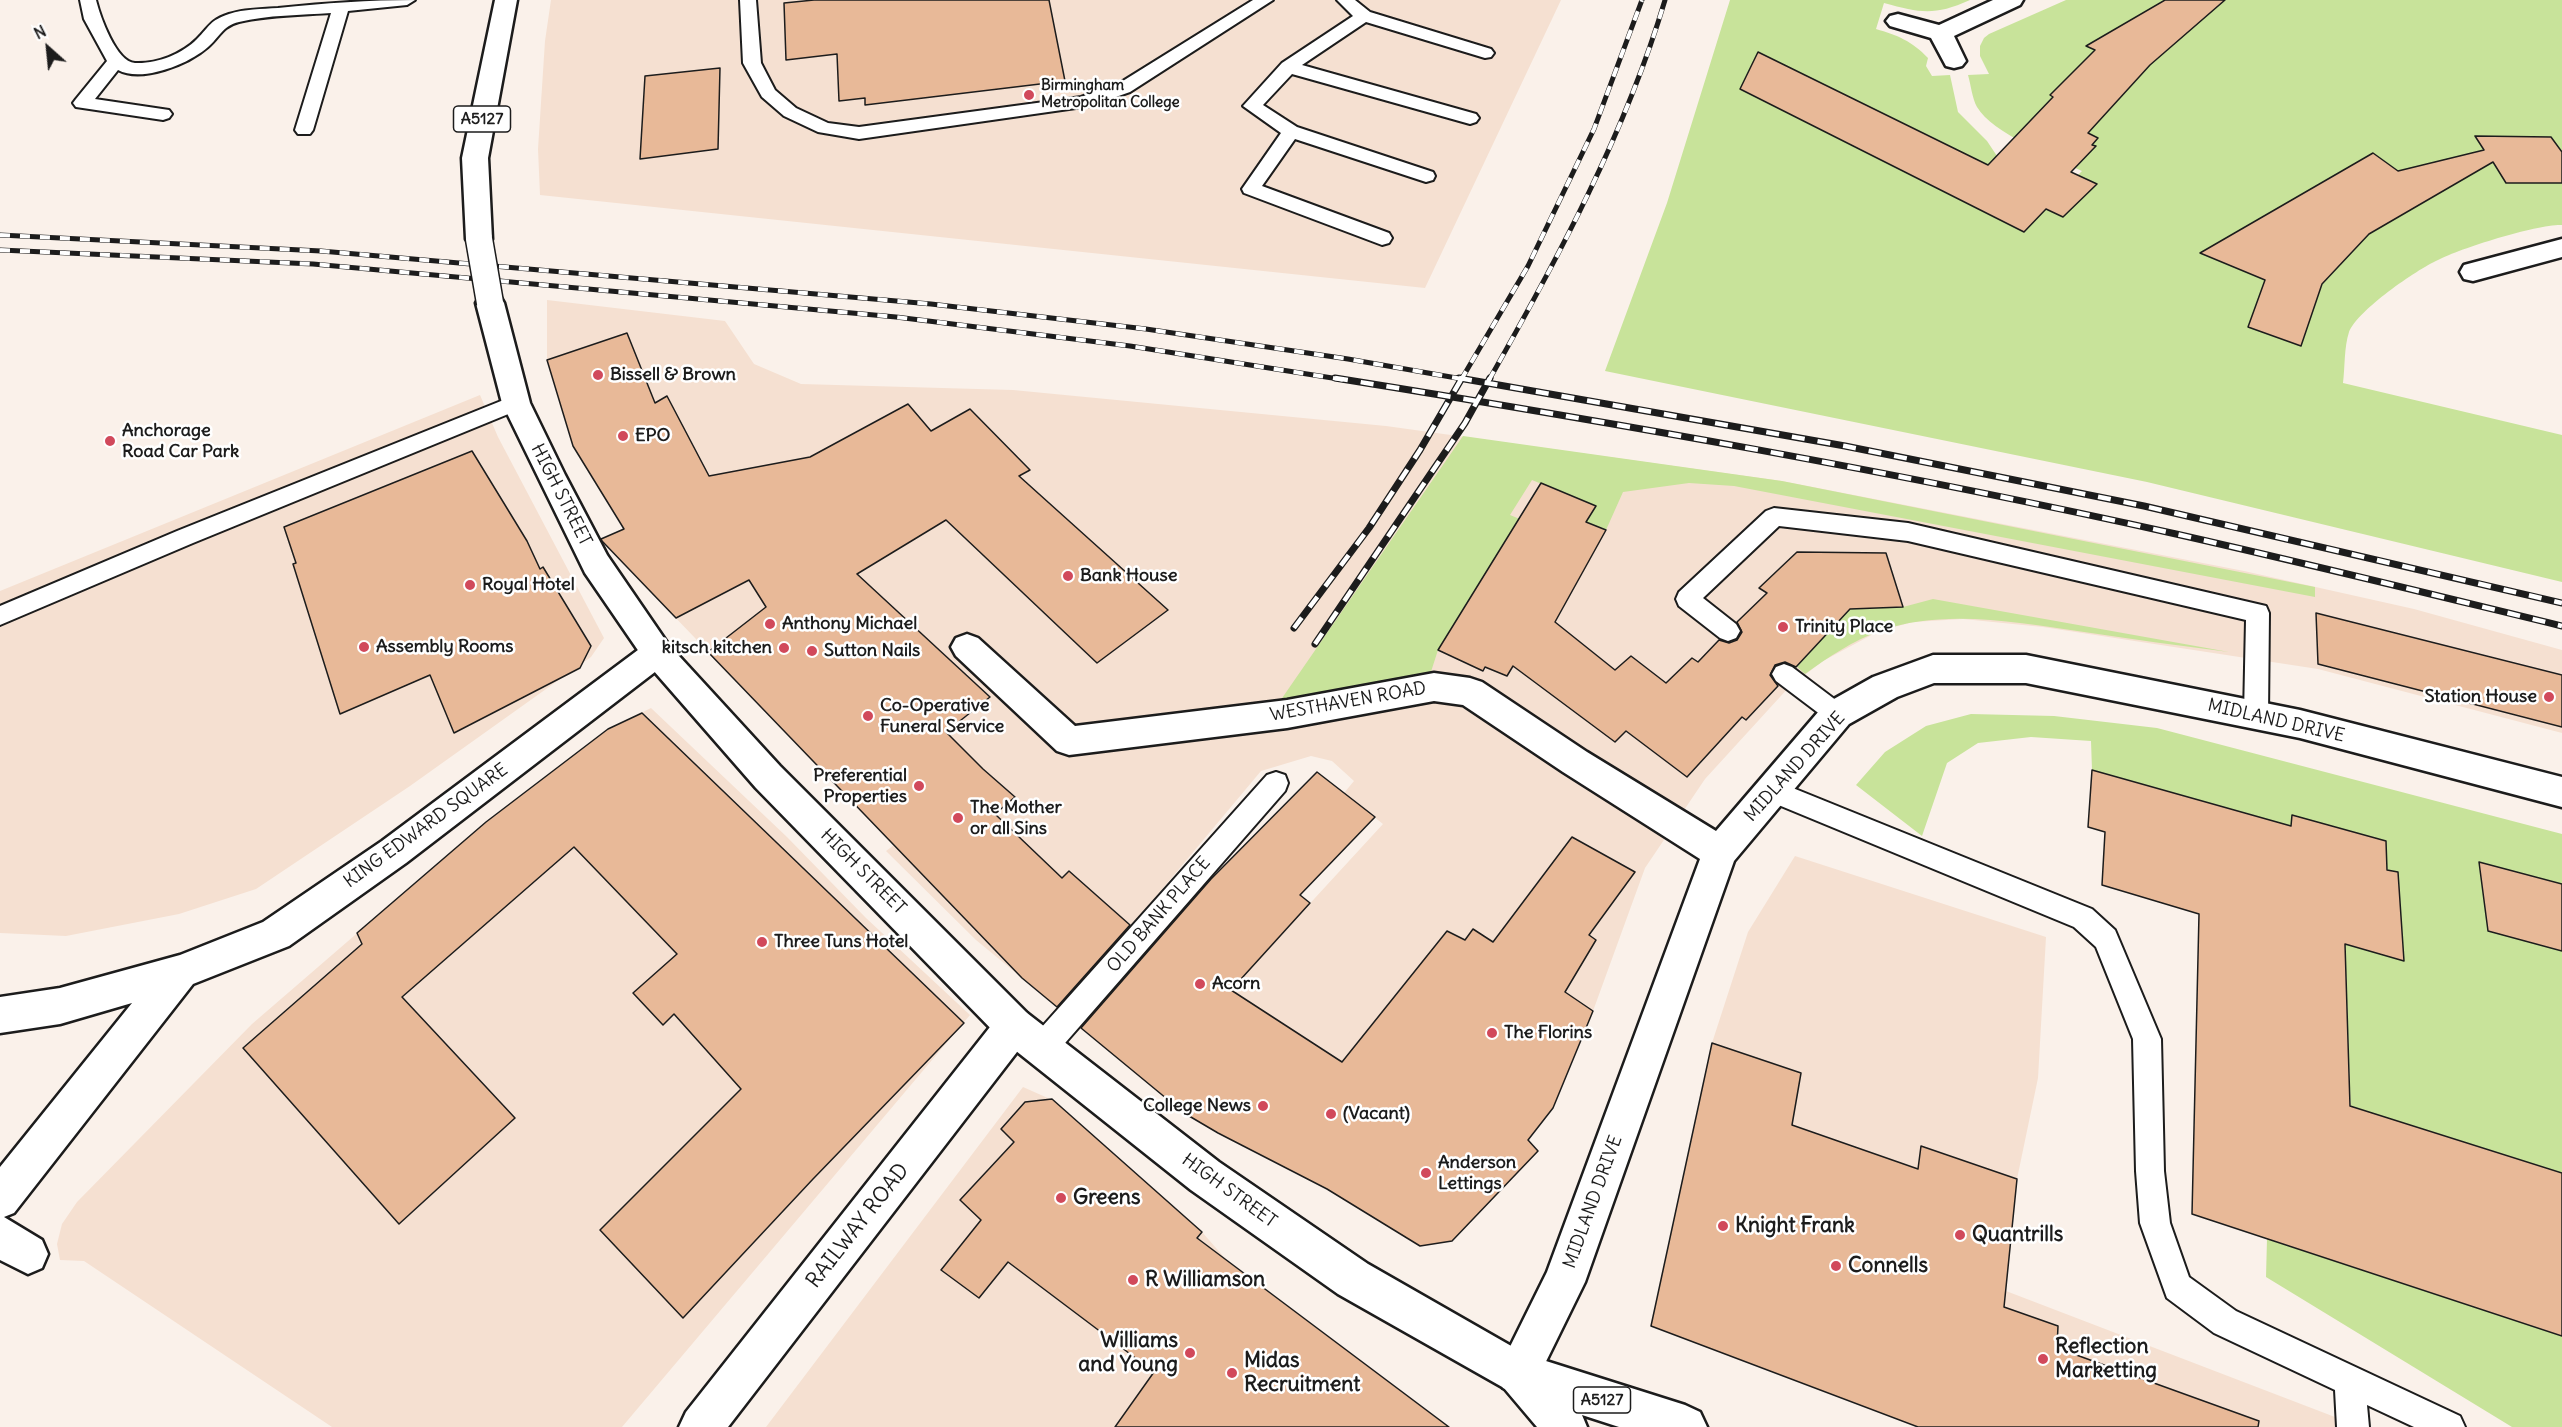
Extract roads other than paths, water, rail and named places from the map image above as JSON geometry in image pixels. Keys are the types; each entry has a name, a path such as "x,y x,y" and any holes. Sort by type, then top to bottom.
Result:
{"street":[{"name":"HIGH STREET","path":"506,0 475,158 479,239 490,303 516,403 596,564 657,653 768,777 1028,1037 1205,1176 1353,1279 1518,1373 1685,1427"},
{"path":"1898,21 1941,33 2012,0"},
{"path":"1941,33 1954,62"},
{"path":"2473,272 2562,248"},
{"name":"WESTHAVEN ROAD","path":"967,647 1069,741 1287,714 1434,687 1470,692 1575,762 1720,852"},
{"name":"KING EDWARD SQUARE","path":"0,1016 60,1006 180,972 276,934 393,852 657,653"},
{"name":"MIDLAND DRIVE","path":"1518,1373 1564,1282 1720,852 1837,714 1885,687 1933,669 2026,669 2300,724 2562,792"},
{"name":"KING EDWARD SQUARE","path":"0,1199 180,972"},
{"name":"RAILWAY ROAD","path":"701,1427 1028,1037"},
{"name":"HIGH STREET","path":"1518,1373 1565,1427"}],"lane":[{"path":"88,0 92,19 116,61 130,69 168,63 183,57 204,43 218,24 236,16 407,0"},
{"path":"748,0 752,63 768,93 790,112 824,128 859,133 1084,102 1124,88 1265,0"},
{"path":"1346,0 1364,16 1485,53"},
{"path":"304,130 341,6"},
{"path":"1364,16 1288,67 1252,106 1291,131 1426,176"},
{"path":"116,61 82,103 163,114"},
{"path":"1288,67 1470,118"},
{"path":"1291,131 1251,189 1382,238"},
{"path":"0,616 185,537 516,403"},
{"path":"1728,631 1687,599 1774,517 1908,532 2258,613 2256,715"},
{"path":"1785,674 1837,714"},
{"name":"OLD BANK PLACE","path":"1028,1037 1276,783"},
{"path":"1773,791 2083,918 2106,939 2147,1039 2150,1171 2155,1223 2178,1287 2225,1322 2449,1427"},
{"path":"2350,1380 2352,1427"}],"railway":[{"path":"1462,379 1528,266 1594,129 1642,0"},
{"path":"1489,380 1588,195 1630,99 1665,0"},
{"path":"0,235 321,251 931,304 1146,329 1348,359 1461,379"},
{"path":"0,250 313,264 896,317 1130,346 1345,380"},
{"path":"1335,378 1451,397"},
{"path":"1487,383 1490,378"},
{"path":"1451,397 1461,379"},
{"path":"1462,379 1468,380"},
{"path":"1462,379 1487,383"},
{"path":"1477,402 1487,383"},
{"path":"1487,383 1845,446 2144,506 2562,603"},
{"path":"1294,628 1369,528 1420,450 1451,397"},
{"path":"1451,397 1477,402"},
{"path":"1315,644 1465,423 1477,402"},
{"path":"1477,402 1862,469 2072,511 2562,626"}],"place":[{"name":"Birmingham Metropolitan College","path":"1029,95"},
{"name":"Bissell & Brown","path":"598,375"},
{"name":"EPO","path":"623,436"},
{"name":"Anchorage Road Car Park","path":"110,441"},
{"name":"Bank House","path":"1068,576"},
{"name":"Royal Hotel","path":"470,585"},
{"name":"Anthony Michael","path":"770,624"},
{"name":"Trinity Place","path":"1783,627"},
{"name":"Assembly Rooms","path":"364,647"},
{"name":"kitsch kitchen","path":"784,648"},
{"name":"Sutton Nails","path":"812,651"},
{"name":"Station House","path":"2549,697"},
{"name":"Co-Operative Funeral Service","path":"868,716"},
{"name":"Preferential Properties","path":"919,786"},
{"name":"The Mother or all Sins","path":"958,818"},
{"name":"Three Tuns Hotel","path":"762,942"},
{"name":"Acorn","path":"1200,984"},
{"name":"The Florins","path":"1492,1033"},
{"name":"College News","path":"1263,1106"},
{"name":"(Vacant)","path":"1331,1114"},
{"name":"Anderson Lettings","path":"1426,1173"},
{"name":"Greens","path":"1061,1198"},
{"name":"Knight Frank","path":"1723,1226"},
{"name":"Quantrills","path":"1960,1235"},
{"name":"Connells","path":"1836,1266"},
{"name":"R Williamson","path":"1133,1280"},
{"name":"Williams and Young","path":"1190,1353"},
{"name":"Reflection Marketting","path":"2043,1359"},
{"name":"Midas Recruitment","path":"1232,1373"}]}
